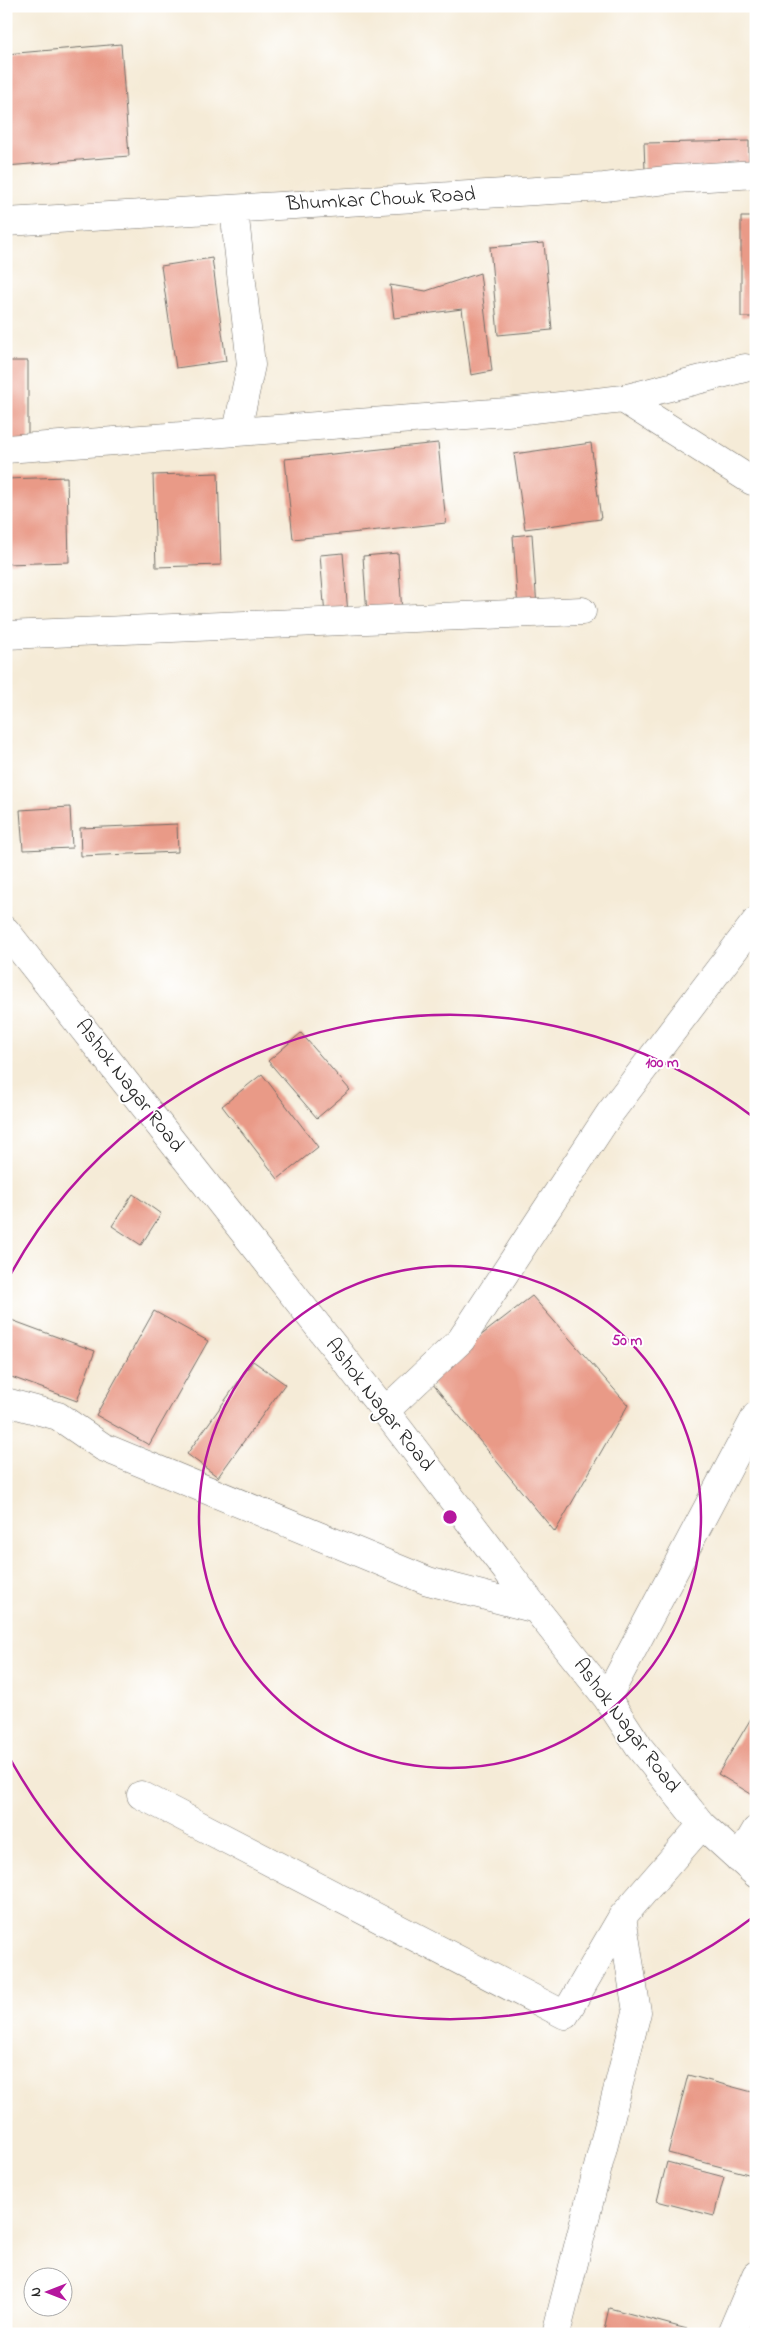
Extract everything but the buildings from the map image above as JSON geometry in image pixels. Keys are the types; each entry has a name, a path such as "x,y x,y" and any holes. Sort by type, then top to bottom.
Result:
{"street":[{"name":"Bhumkar Chowk Road","path":"6,222 604,187 676,179 756,174"},
{"path":"234,209 251,365 237,431"},
{"path":"6,449 507,412 622,399 745,368"},
{"path":"622,399 752,481"},
{"path":"6,635 582,612"},
{"path":"385,1411 461,1340 610,1113 756,921"},
{"name":"Ashok Nagar Road","path":"6,931 385,1411 536,1609 607,1698 639,1747 702,1825 747,1866"},
{"path":"6,1402 58,1416 103,1447 428,1581 536,1609"},
{"path":"607,1698 756,1416"},
{"path":"141,1795 565,2015 622,1917 702,1825"},
{"path":"747,1866 756,1830"},
{"path":"557,2330 637,2012 622,1917"},
{"path":"731,2334 756,2275"}]}
